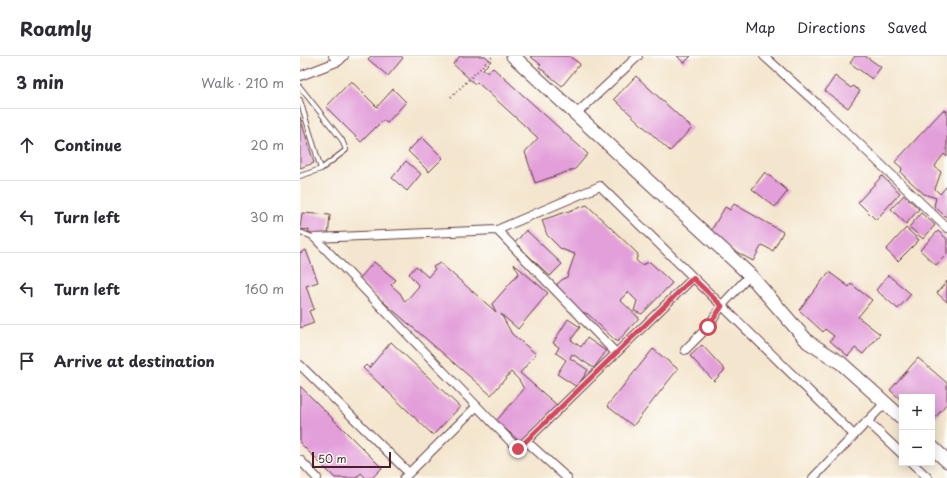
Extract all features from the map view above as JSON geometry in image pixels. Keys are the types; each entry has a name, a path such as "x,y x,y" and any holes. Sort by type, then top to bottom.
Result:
{"main road":[{"path":"513,56 750,275 808,342 841,363 899,415"},
{"path":"935,450 947,461"}],"street":[{"path":"576,114 638,56"},
{"path":"764,56 825,111 947,228"},
{"path":"300,76 339,58"},
{"path":"315,238 497,230 600,186 854,435"},
{"path":"497,230 615,352"},
{"path":"315,238 518,449 615,352 693,278"},
{"path":"685,350 708,327 722,306 750,275"},
{"path":"300,365 406,476 476,406"},
{"path":"813,478 886,402"},
{"path":"867,421 899,451"},
{"path":"526,441 567,478"},
{"path":"300,460 317,478"},
{"path":"915,466 928,478"}],"lane":[{"path":"300,87 342,140 346,150 321,168 300,176"},
{"path":"300,100 321,168"},
{"path":"300,232 315,238"}],"path":[{"path":"451,97 493,56"}],"building":[{"path":"371,56 401,56 403,58 388,76 368,59"},
{"path":"460,56 485,56 491,61 483,69 488,73 493,68 588,154 575,169 535,183 525,152 538,138 477,82 475,84 453,64"},
{"path":"530,56 569,56 580,64 562,86 539,67 541,65"},
{"path":"677,56 691,56 684,63"},
{"path":"855,56 865,56 881,67 872,79 850,63"},
{"path":"636,76 692,128 670,151 614,99"},
{"path":"835,76 851,88 853,86 860,91 848,108 825,91"},
{"path":"351,81 377,107 393,89 406,102 387,123 383,120 361,142 326,107"},
{"path":"943,110 947,111 947,157 944,154 935,167 941,172 935,189 940,194 947,186 947,218 934,206 936,198 924,194 901,173 902,168 895,162"},
{"path":"300,117 314,163 300,168"},
{"path":"422,137 443,158 429,172 408,151"},
{"path":"406,161 421,174 407,191 392,178"},
{"path":"765,172 788,191 775,207 752,189"},
{"path":"882,176 900,193 876,220 858,202"},
{"path":"904,195 919,209 906,224 891,209"},
{"path":"734,204 783,232 773,251 762,245 753,261 708,236 725,207 730,210"},
{"path":"587,205 638,254 636,260 641,265 650,262 672,283 642,314 634,311 637,301 628,292 620,300 639,318 617,342 588,314 582,312 568,298 561,296 557,284 567,277 575,254 561,249 547,235 542,220"},
{"path":"302,213 330,215 328,238 308,237 309,230 300,229"},
{"path":"921,213 935,225 923,239 909,227"},
{"path":"906,228 919,240 898,261 886,250"},
{"path":"526,230 562,264 550,276 515,243"},
{"path":"938,231 947,239 947,254 936,265 920,250"},
{"path":"306,250 318,282 306,286 314,309 309,311 314,323 300,328 300,253"},
{"path":"374,262 396,280 391,285 400,293 405,302 419,286 409,274 416,266 428,277 435,269 433,267 440,263 496,312 492,304 519,273 514,264 548,293 518,329 501,314 512,334 536,354 520,373 557,405 523,444 496,421 524,389 519,380 511,372 491,395 358,280"},
{"path":"829,272 849,287 851,284 872,300 858,317 880,334 863,354 855,348 848,356 830,341 834,336 825,329 823,332 799,310"},
{"path":"888,275 911,294 898,309 876,290"},
{"path":"947,281 947,302 937,293"},
{"path":"568,319 580,327 571,340 581,347 587,338 606,351 594,368 572,354 570,358 588,370 577,387 557,374 566,360 556,353 559,347 553,343"},
{"path":"391,342 460,407 433,435 363,368 366,365 369,368"},
{"path":"702,345 725,370 714,381 690,356"},
{"path":"653,349 678,369 633,426 607,406"},
{"path":"918,358 947,383 947,403 935,418 935,394 899,394 899,398 890,390"},
{"path":"300,386 382,468 372,478 366,478 361,473 356,478 335,478 300,443"}],"route":[{"path":"518,449 615,352 693,278 722,306 708,327"}]}
